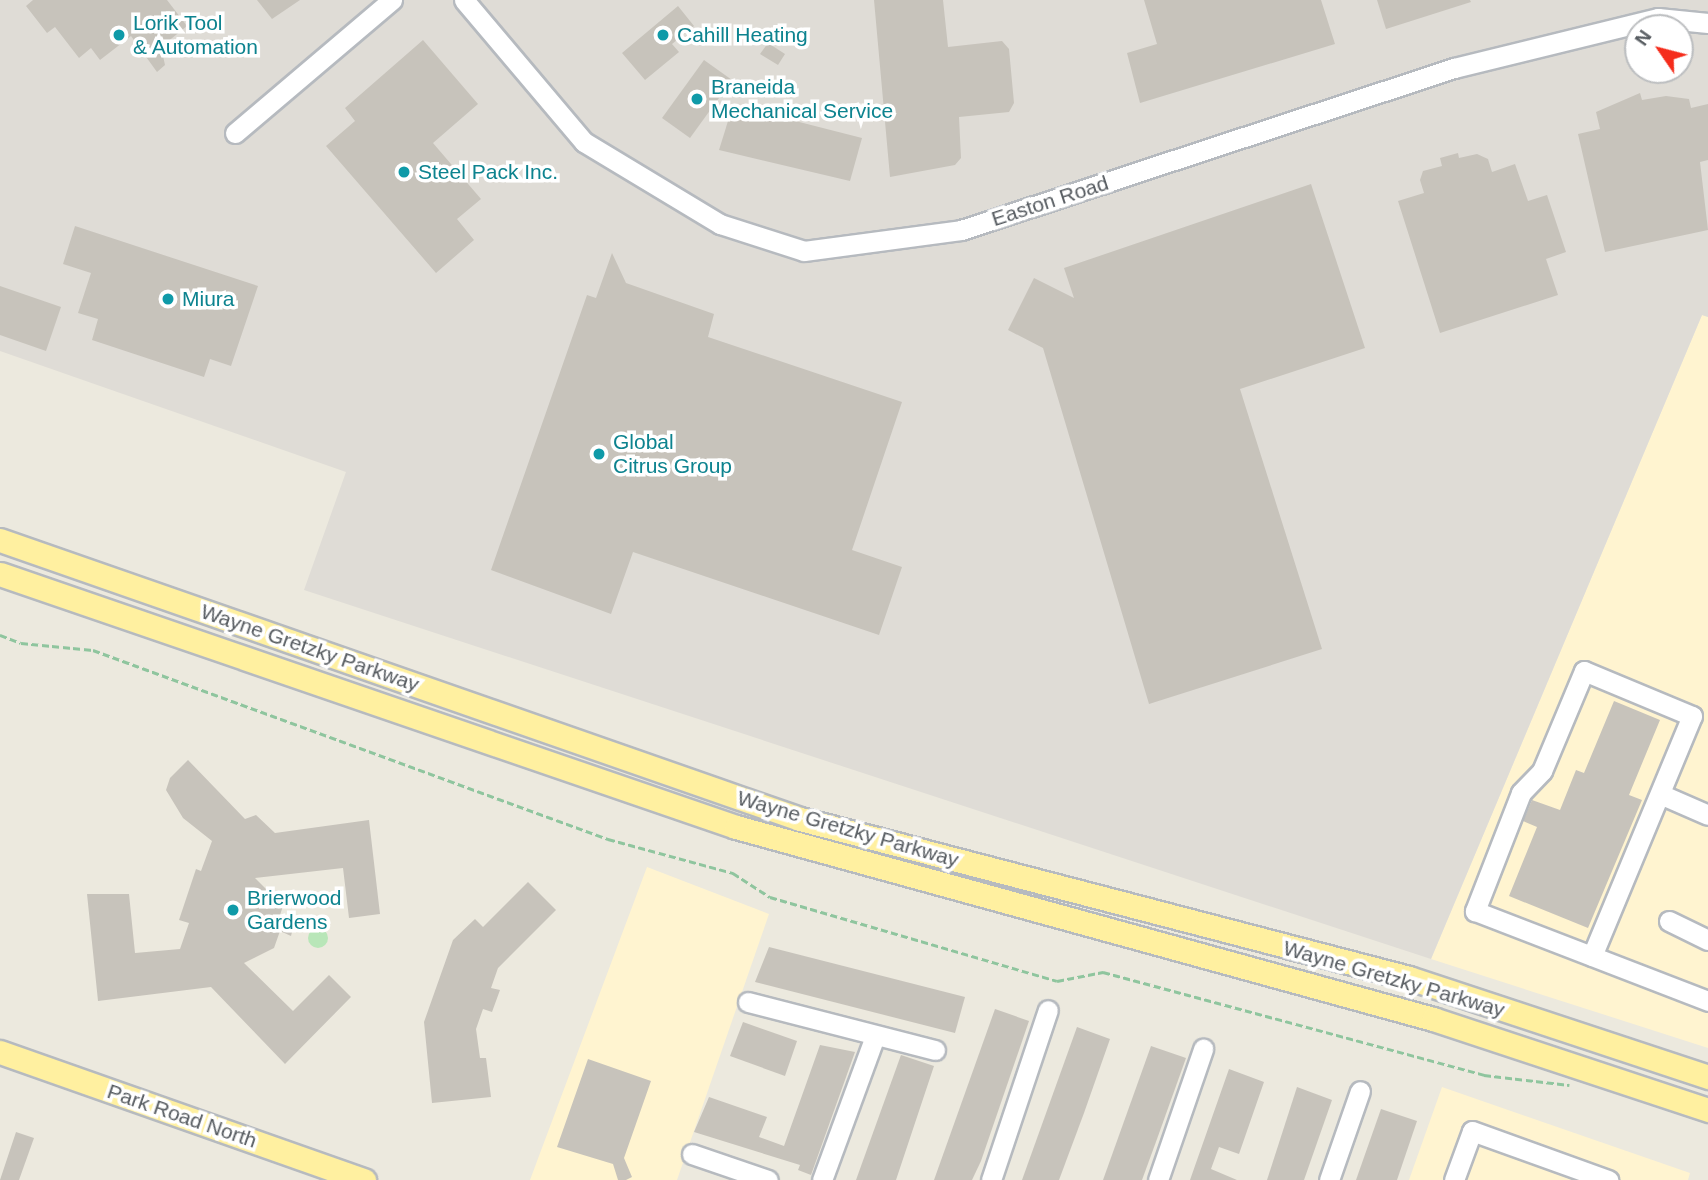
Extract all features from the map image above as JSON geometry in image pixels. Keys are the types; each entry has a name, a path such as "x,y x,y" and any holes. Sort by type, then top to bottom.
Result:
{"main road":[{"name":"Wayne Gretzky Parkway","path":"0,540 800,819 1409,978 1708,1077"},
{"name":"Wayne Gretzky Parkway","path":"0,574 736,827 1433,1019 1708,1110"},
{"name":"Park Road North","path":"0,1052 364,1180"}],"street":[{"path":"235,133 392,0"},
{"name":"Easton Road","path":"464,0 584,142 720,224 804,251 961,230 1454,68 1658,18 1708,23"},
{"path":"1592,956 1692,716 1584,671 1542,771 1521,793 1475,911 1708,1002"},
{"path":"1660,794 1708,815"},
{"path":"1669,921 1708,940"},
{"path":"748,1002 935,1050"},
{"path":"991,1180 1048,1010"},
{"path":"822,1180 875,1036"},
{"path":"1158,1180 1203,1049"},
{"path":"1329,1180 1360,1091"},
{"path":"1454,1180 1472,1131 1608,1180"},
{"path":"692,1153 768,1180"}],"path":[{"path":"0,635 21,643 93,650 608,839 733,873 770,897 1057,981 1103,972 1484,1075 1580,1086"}],"shaded area":[{"path":"0,0 1708,0 1708,317 1702,315 1431,959 304,590 346,472 0,351"},
{"path":"1702,315 1708,317 1708,1048 1431,959"},
{"path":"647,867 769,914 677,1180 530,1180"},
{"path":"1442,1087 1690,1173 1688,1180 1409,1180"}],"green space":[{"path":"318,928 325,931 328,938 325,945 318,948 311,945 308,938 311,931"}],"building":[{"name":"Lorik Tool & Automation","path":"33,0 167,0 187,26 161,47 165,65 157,72 131,36 100,60 91,48 79,58 55,27 47,33 26,6"},
{"path":"257,0 300,0 272,19"},
{"path":"874,0 943,0 948,47 1002,41 1009,49 1014,103 1009,112 959,117 961,158 955,165 890,177"},
{"path":"1144,0 1321,0 1335,44 1140,103 1127,53 1157,44"},
{"path":"1377,0 1470,0 1471,2 1386,29"},
{"name":"Cahill Heating","path":"678,6 694,26 672,44 679,52 645,80 622,53"},
{"name":"Steel Pack Inc.","path":"423,40 478,104 433,143 481,199 457,219 474,240 436,273 326,146 355,121 345,108"},
{"path":"768,43 785,54 778,65 760,54"},
{"name":"Braneida Mechanical Service","path":"704,60 732,80 690,138 662,118"},
{"path":"1640,93 1642,100 1666,96 1689,99 1691,108 1708,104 1708,160 1700,162 1708,230 1605,252 1578,134 1600,129 1596,112"},
{"path":"733,105 862,138 850,181 719,150"},
{"path":"1458,153 1459,158 1477,154 1488,159 1492,172 1515,164 1528,201 1547,195 1566,252 1546,259 1558,295 1440,333 1398,201 1424,193 1420,180 1423,171 1442,166 1440,158"},
{"path":"1311,184 1365,348 1240,389 1322,649 1149,704 1043,348 1008,330 1034,278 1074,298 1064,268"},
{"name":"Miura","path":"75,226 258,286 231,366 210,359 204,377 92,340 98,319 78,313 91,273 63,264"},
{"path":"612,253 626,283 714,314 708,337 902,402 852,550 902,567 879,635 633,552 611,614 491,570 587,295 596,298"},
{"path":"0,286 61,307 46,351 0,335"},
{"path":"1614,701 1660,720 1629,795 1642,800 1588,928 1509,896 1537,827 1523,821 1532,800 1560,810 1576,770 1584,773"},
{"name":"Brierwood Gardens","path":"188,760 245,819 256,815 275,833 369,820 380,914 349,918 343,868 255,878 283,906 279,918 294,924 291,936 280,931 274,948 244,963 293,1011 329,975 351,997 285,1064 211,987 98,1001 87,894 129,894 135,953 180,949 189,923 179,920 196,869 201,871 212,841 183,818 166,790 170,778"},
{"path":"528,882 556,910 498,968 491,988 500,990 492,1012 483,1009 476,1029 480,1058 486,1058 491,1097 432,1103 424,1022 453,940 475,919 483,927"},
{"path":"769,947 965,997 955,1033 755,982"},
{"path":"995,1009 1029,1021 981,1161 972,1180 934,1180"},
{"path":"743,1022 797,1041 785,1076 730,1056"},
{"path":"1077,1027 1110,1039 1084,1113 1059,1180 1022,1180"},
{"path":"820,1045 855,1052 811,1175 798,1170 800,1165 694,1132 709,1097 767,1117 759,1137 784,1146"},
{"path":"1151,1046 1186,1058 1157,1139 1142,1180 1103,1180"},
{"path":"901,1055 934,1066 896,1180 856,1180"},
{"path":"588,1059 651,1081 624,1158 632,1177 626,1180 618,1180 613,1164 557,1147"},
{"path":"1229,1069 1264,1082 1239,1154 1219,1147 1211,1169 1237,1180 1190,1180"},
{"path":"1297,1087 1332,1100 1304,1180 1267,1180"},
{"path":"1381,1109 1417,1121 1397,1180 1356,1180"},
{"path":"16,1132 34,1138 19,1180 0,1180"}],"place":[{"name":"Lorik Tool & Automation","path":"119,35"},
{"name":"Cahill Heating","path":"663,35"},
{"name":"Braneida Mechanical Service","path":"697,99"},
{"name":"Steel Pack Inc.","path":"404,172"},
{"name":"Miura","path":"168,299"},
{"name":"Global Citrus Group","path":"599,454"},
{"name":"Brierwood Gardens","path":"233,910"}]}
